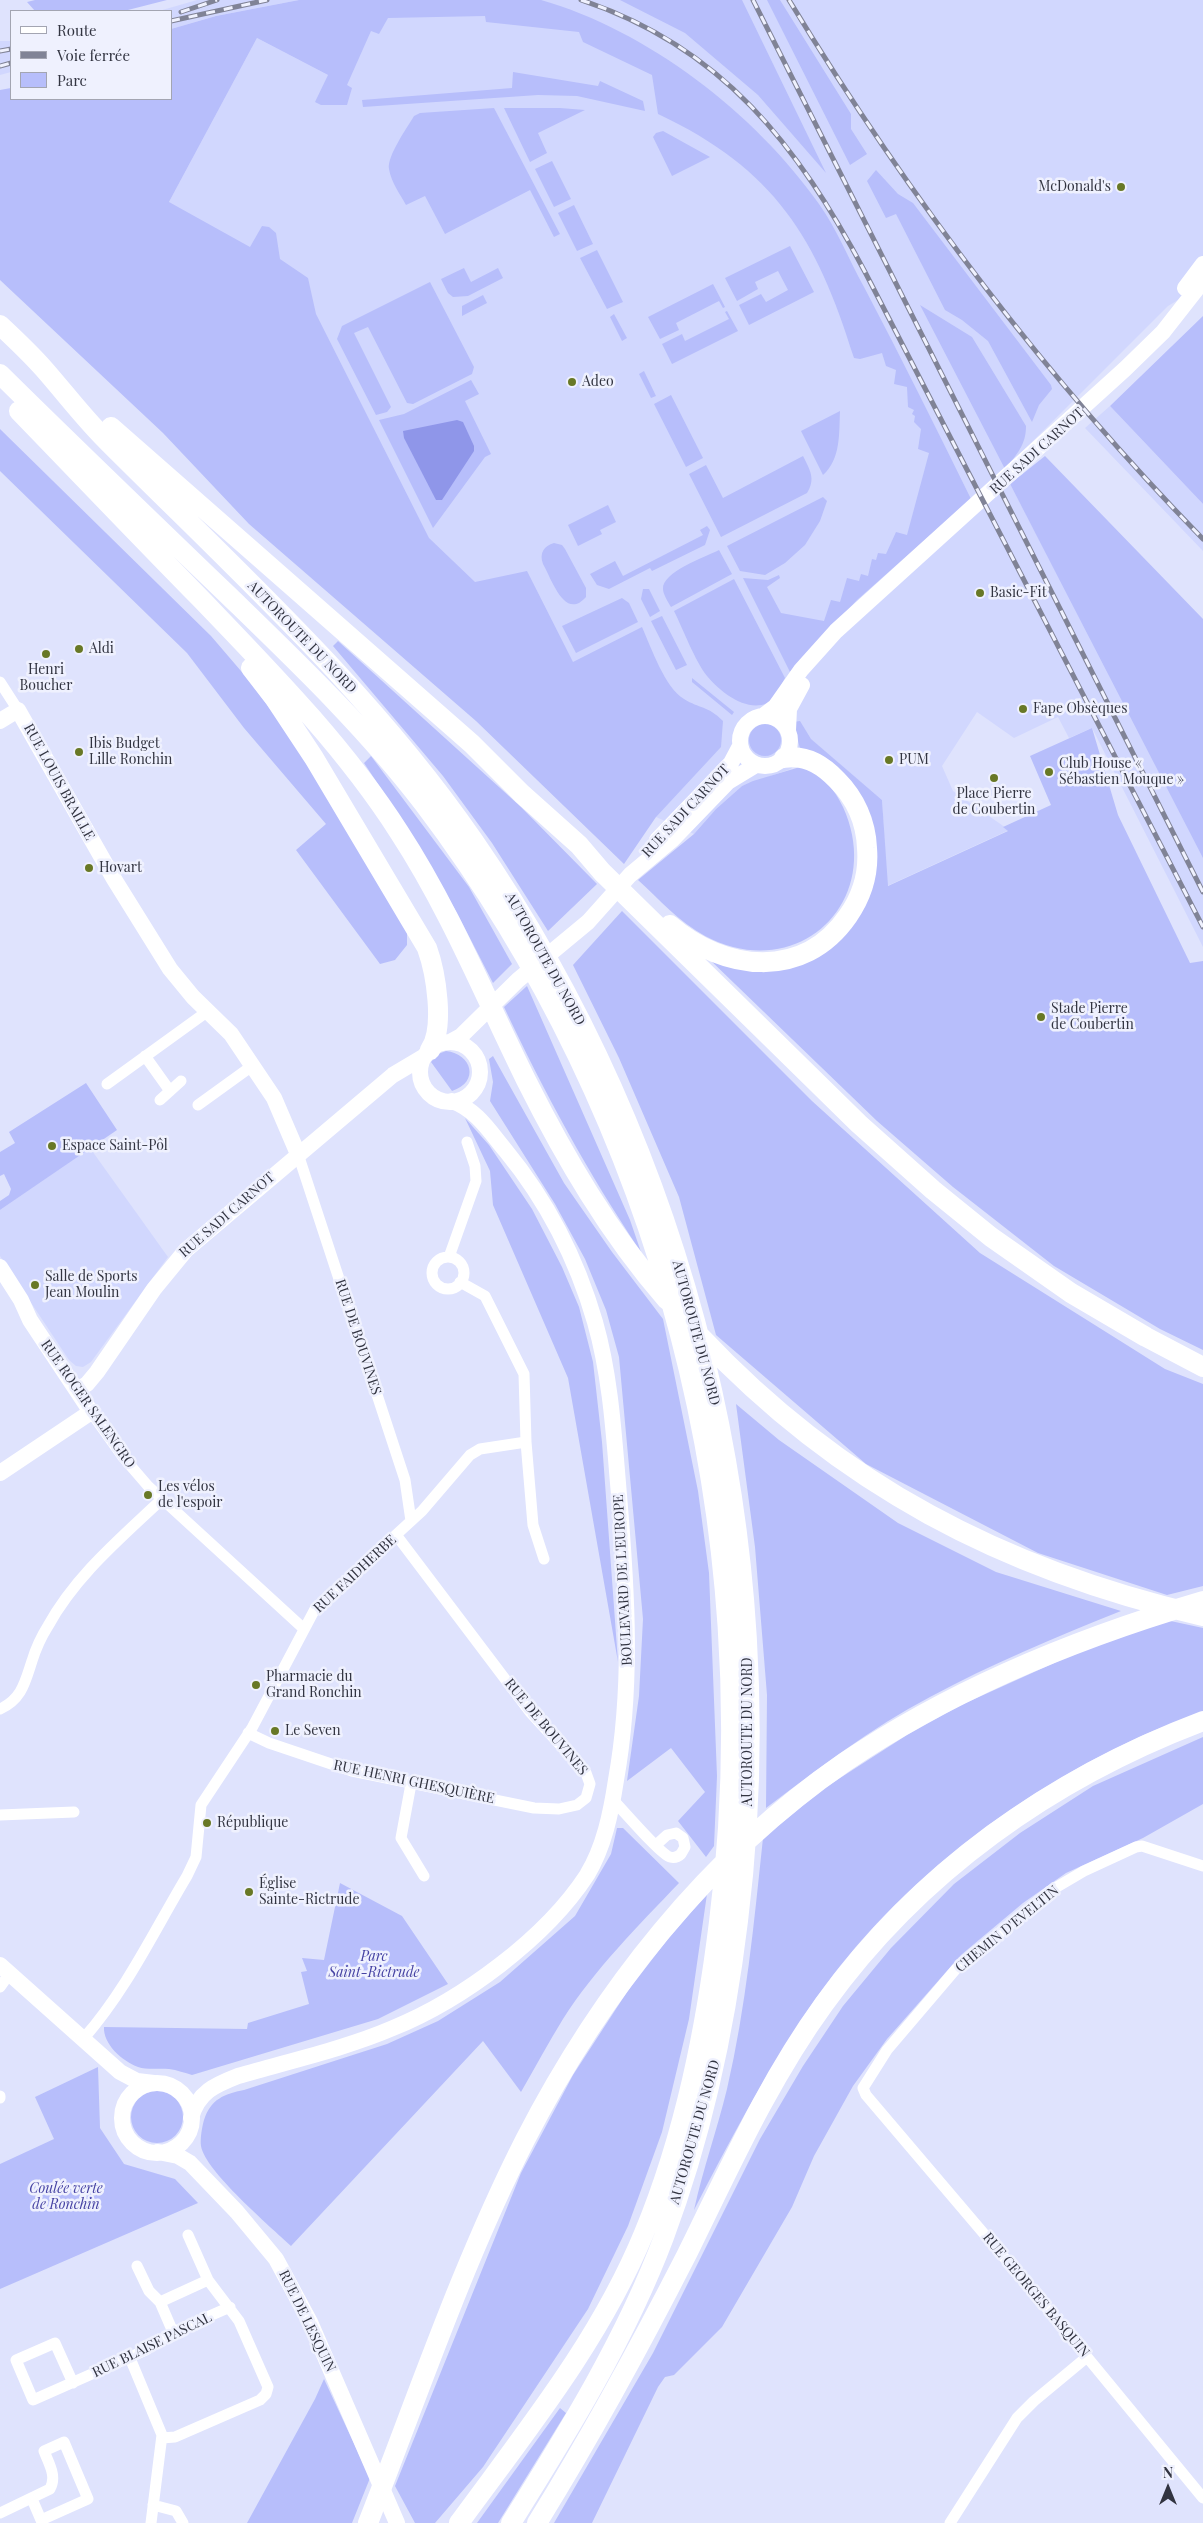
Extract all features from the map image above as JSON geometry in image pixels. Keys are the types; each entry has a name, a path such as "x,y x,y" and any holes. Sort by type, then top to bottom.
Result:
{"highway":[{"name":"AUTOROUTE DU NORD","path":"0,325 38,363 104,438 300,633 390,732 465,827 549,981 600,1060 640,1156 686,1290 709,1376 728,1470 744,1585 748,1654 750,1777 744,1874 728,1996 709,2091 682,2184 652,2266 615,2345 581,2407 511,2523"},
{"path":"38,363 208,514 455,728 605,868 864,1129 961,1214 1071,1293 1138,1333 1203,1367"},
{"name":"AUTOROUTE DU NORD","path":"0,374 297,663 357,724 435,819 482,885 527,941"},
{"path":"0,392 279,680 352,764 399,831 419,864 479,979 504,1035 555,1134 615,1235 670,1304 755,1392 802,1432 840,1460 887,1491 938,1520 1059,1575 1126,1596 1203,1616"},
{"path":"136,533 275,699 314,758 423,940 432,965 438,1024 436,1038 427,1053"},
{"path":"636,899 690,940 713,953 737,960 762,963 786,960 810,950 830,938 846,918 861,891 867,859 865,829 852,798 832,774 810,760 795,757 784,758"},
{"name":"AUTOROUTE DU NORD","path":"459,2523 579,2359 616,2294 646,2230 670,2160 697,2058 715,1953 730,1832 732,1716 727,1607 714,1494 695,1393 668,1291 632,1184 549,981"},
{"path":"368,2523 466,2274 524,2143 560,2076 600,2010 645,1950 679,1910 721,1867 783,1810 843,1764 942,1705 1036,1660 1119,1627 1203,1601"},
{"path":"537,2523 576,2461 643,2341 773,2084 809,2025 861,1957 920,1894 959,1860 1009,1821 1097,1767 1154,1740 1203,1721"}],"street":[{"name":"RUE SADI CARNOT","path":"1145,350 1168,312 1203,264"},
{"name":"RUE SADI CARNOT","path":"763,716 775,707 801,670 836,631 1094,399 1170,324 1203,281"},
{"name":"RUE SADI CARNOT","path":"788,730 791,704 802,684 927,551"},
{"name":"RUE LOUIS BRAILLE","path":"0,682 146,931 174,975 235,1039 278,1105 298,1154"},
{"path":"0,721 18,710"},
{"path":"763,716 777,719 788,730 790,744 784,758 773,765 756,765 746,757 740,746 740,736 744,726 752,719 763,716"},
{"name":"RUE SADI CARNOT","path":"450,1042 461,1036 518,980 588,922 630,875 647,850 731,762 740,746"},
{"name":"RUE SADI CARNOT","path":"630,875 673,839 728,782 746,768 756,765"},
{"name":"RUE SADI CARNOT","path":"477,1057 478,1029 488,1009"},
{"path":"107,1084 208,1011"},
{"path":"450,1042 466,1046 477,1057 480,1072 477,1084 466,1097 452,1101 434,1097 424,1086 420,1071 427,1053 441,1043 450,1042"},
{"name":"RUE SADI CARNOT","path":"77,1390 87,1384 97,1372 154,1289 186,1250 396,1073 427,1053"},
{"path":"145,1056 170,1090"},
{"path":"198,1105 252,1066"},
{"name":"RUE SADI CARNOT","path":"382,1086 393,1080 404,1078 424,1086"},
{"path":"160,1100 182,1081"},
{"name":"BOULEVARD DE L'EUROPE","path":"238,2076 396,2027 446,2000 498,1966 536,1933 580,1886 598,1852 613,1800 623,1735 629,1651 627,1592 608,1377 594,1318 577,1271 553,1221 480,1103 477,1084"},
{"name":"BOULEVARD DE L'EUROPE","path":"452,1101 474,1112 513,1159"},
{"path":"448,1257 476,1181 475,1166 467,1142"},
{"name":"RUE DE BOUVINES","path":"298,1154 405,1480 411,1521"},
{"path":"448,1257 461,1264 463,1271 460,1282 449,1288 439,1285 434,1280 432,1274 435,1264 442,1258 448,1257"},
{"name":"RUE ROGER SALENGRO","path":"0,1267 21,1300 30,1320 130,1466 162,1499 304,1629"},
{"path":"460,1282 485,1296 524,1374 526,1442 533,1525 544,1559"},
{"path":"0,1473 92,1412"},
{"name":"RUE FAIDHERBE","path":"84,2038 106,2012 126,1982 188,1876 196,1857 201,1805 248,1733 304,1629 320,1604 397,1536 470,1455 480,1449 526,1442"},
{"path":"0,1710 10,1704 21,1692 40,1639 68,1594 90,1568 162,1499"},
{"name":"RUE DE BOUVINES","path":"397,1536 530,1712 586,1773 590,1788 582,1802"},
{"name":"RUE HENRI GHESQUIÈRE","path":"248,1733 318,1760 374,1777 540,1809 567,1809 582,1802"},
{"path":"411,1784 401,1838 424,1876"},
{"path":"613,1800 656,1845"},
{"path":"0,1815 74,1812"},
{"name":"CHEMIN D'EVELTIN","path":"866,2095 863,2088 887,2050 944,1983 956,1970 1050,1891 1084,1871 1142,1846 1203,1866"},
{"path":"0,1987 5,1969 125,2076 137,2081 194,2085 238,2076"},
{"path":"103,2056 123,2088 122,2123 131,2141 143,2149 158,2152 176,2146 183,2140 191,2123 196,2104 204,2093 238,2076"},
{"path":"123,2108 133,2092 141,2087 160,2083 177,2090 184,2096 190,2109 191,2123"},
{"name":"RUE GEORGES BASQUIN","path":"866,2095 1203,2498"},
{"name":"RUE DE LESQUIN","path":"191,2123 189,2141 191,2153 206,2177 263,2242 284,2272 318,2340 397,2523"},
{"name":"RUE DE LESQUIN","path":"158,2152 184,2159 206,2177"},
{"path":"162,2438 175,2437 260,2400 266,2394 268,2387 239,2321 208,2280 188,2235"},
{"path":"138,2266 149,2291 160,2302 173,2332"},
{"path":"160,2302 208,2280"},
{"name":"RUE BLAISE PASCAL","path":"73,2383 55,2343 16,2360 34,2400 73,2383 130,2358 173,2332 230,2307"},
{"path":"950,2523 1017,2418 1034,2401 1087,2357"},
{"path":"130,2358 162,2438 151,2523"},
{"path":"0,2513 50,2489 54,2479 44,2451 64,2442 88,2499 41,2520 32,2499"},
{"path":"153,2505 176,2511 183,2523"}],"shaded area":[{"path":"197,0 299,0 216,16 172,29 172,10 162,10"},
{"path":"370,0 1203,0 1203,285 1168,306 1005,469 1010,484 1203,852 1203,947 1092,728 1069,738 1058,717 1014,738 977,712 942,766 953,791 1009,830 887,886 882,800 810,739 791,769 742,786 716,809 694,834 656,817 184,382 169,202 257,38 328,75"},
{"path":"0,41 10,41 10,72 0,75"},
{"path":"1110,406 1203,504 1203,551 1085,428"},
{"path":"457,420 463,422 474,446 474,451 442,500 436,500 404,438 403,431"},
{"path":"90,1148 168,1257 91,1362 83,1367 76,1366 69,1360 0,1256 0,1210"}],"green space":[{"path":"35,0 167,0 128,10 34,10 27,2"},
{"path":"299,0 541,0 581,14 620,32 659,54 731,108 764,138 819,204 837,234 971,499 857,600 790,672 743,578 768,580 779,575 780,578 767,587 781,613 824,621 831,600 840,602 847,578 859,581 861,574 868,576 872,559 876,560 878,553 886,554 896,532 907,535 929,453 918,449 921,429 914,422 915,416 912,414 914,410 908,407 907,387 894,384 896,370 886,366 882,353 860,359 854,358 840,315 824,277 807,243 786,212 762,184 733,158 698,135 658,114 652,75 583,42 579,32 486,22 485,16 388,18 379,34 371,31 347,85 352,88 347,105 321,105 315,102 328,75 257,38 169,202 250,247 262,226 269,227 276,233 280,259 308,278 316,314 429,538 475,582 527,571 573,662 642,627 659,666 677,694 712,712 723,721 721,747 656,817 624,864 476,721 249,524 163,433 0,280 0,90 10,88 10,100 172,100 172,29 216,16"},
{"path":"620,0 742,0 826,173 758,95 685,33"},
{"path":"767,0 780,0 851,114 851,129 867,154 850,165"},
{"path":"513,72 598,86 600,81 643,101 645,111 577,96 538,95 363,107 362,100 512,88"},
{"path":"494,108 560,234 554,237 530,190 445,234 425,196 406,205 394,183 390,174 389,163 398,142 414,116 420,113"},
{"path":"504,108 585,110 538,133 547,153 530,162"},
{"path":"663,131 710,157 672,176 653,137 656,133"},
{"path":"552,161 571,199 554,207 535,169"},
{"path":"876,170 898,194 913,203 1051,385 1052,389 1039,405 1032,422 988,341 962,320 945,310 896,214 886,218 867,181"},
{"path":"574,205 593,244 577,251 558,213"},
{"path":"790,246 814,292 749,325 739,305 761,294 766,302 788,290 778,271 755,282 758,289 737,301 725,278"},
{"path":"597,250 623,302 607,309 580,258"},
{"path":"464,268 471,282 498,268 503,278 468,296 453,297 448,293 441,279"},
{"path":"430,282 474,367 472,374 413,404 407,403 368,327 354,333 391,407 387,412 376,415 337,339 342,326"},
{"path":"713,284 725,307 723,308 719,301 676,323 679,330 660,339 648,317"},
{"path":"483,295 487,303 462,316 462,306"},
{"path":"920,305 972,337 1026,426 1023,444 1005,469"},
{"path":"727,311 738,331 672,364 662,344 682,334 685,341 729,319 725,312"},
{"path":"614,314 627,338 622,341 610,317"},
{"path":"1203,316 1203,504 1110,406"},
{"path":"644,371 656,396 651,398 639,374"},
{"path":"471,380 479,394 465,401 491,454 485,457 433,528 379,420 404,414"},
{"path":"671,395 703,458 686,467 654,404"},
{"path":"840,411 836,454 829,469 823,475 801,431"},
{"path":"0,429 211,636 247,678 291,737 407,931 407,945 395,960 380,964 296,850 326,824 244,728 187,653 0,471"},
{"path":"803,456 812,479 807,493 721,537 689,474 706,465 723,498"},
{"path":"1045,456 1203,619 1203,858 1010,484"},
{"path":"823,497 827,501 820,521 805,545 785,563 765,575 740,571 727,546"},
{"path":"608,505 616,522 600,530 602,534 578,546 568,525"},
{"path":"707,526 710,530 705,545 652,571 650,568 609,589 597,585 590,574 615,561 623,576 703,535 700,530"},
{"path":"554,543 562,545 565,549 586,588 586,597 578,603 572,604 560,596 543,564 543,550"},
{"path":"719,550 732,574 671,607 663,589 669,577 685,566"},
{"path":"734,579 785,678 772,698 767,703 759,705 742,703 726,694 712,682 698,662 674,611"},
{"path":"643,589 649,589 660,611 650,617 641,599"},
{"path":"622,598 629,603 638,622 576,653 562,626"},
{"path":"662,616 687,665 676,670 651,621"},
{"path":"338,641 521,807 597,884 548,931 492,843 443,776 333,646"},
{"path":"692,678 734,712 732,715 692,682"},
{"name":"Stade Pierre de Coubertin","path":"800,721 811,739 882,800 888,886 1008,831 1003,827 1051,805 1030,756 1092,728 1118,815 1190,963 1203,961 1203,1350 1160,1329 1054,1266 953,1187 877,1121 707,957 766,969 854,920 870,825 801,752 793,722"},
{"path":"765,724 771,725 776,729 780,734 780,746 776,751 771,755 765,756 759,755 754,751 750,746 749,740 750,734 754,729 759,725"},
{"path":"371,756 469,887 512,964 493,983 457,913 419,846 364,763"},
{"path":"800,767 820,777 835,794 843,807 853,842 853,874 842,902 825,926 800,942 771,950 739,948 705,936 696,930 678,917 638,880 694,834 716,809 742,786"},
{"path":"622,911 812,1101 980,1253 1165,1369 1203,1384 1203,1586 1167,1595 1038,1553 866,1464 716,1335 679,1197 619,1058 573,965"},
{"path":"527,986 630,1220 641,1252 603,1193 568,1132 535,1071 504,1007"},
{"path":"446,1051 462,1057 469,1069 467,1081 461,1087 452,1091 431,1062 438,1054"},
{"path":"493,1056 564,1183 612,1252 663,1319 698,1491 709,1573 717,1776 714,1846 706,1857 678,1821 705,1792 671,1748 627,1781 639,1696 643,1619 619,1357 606,1310 585,1259 555,1204 490,1101 493,1082 489,1059"},
{"name":"Espace Saint-Pôl","path":"86,1083 117,1130 0,1210 0,1201 9,1195 11,1189 4,1174 0,1176 0,1152 15,1143 9,1132"},
{"path":"465,1118 489,1145 532,1209 562,1267 579,1307 593,1362 602,1442 618,1662 568,1378 493,1205 490,1171"},
{"path":"736,1404 779,1440 898,1523 996,1572 1121,1611 1000,1662 908,1709 846,1749 766,1808 767,1695 755,1547"},
{"path":"1166,1620 1203,1628 1203,1714 1146,1734 1097,1758 1049,1785 1002,1816 958,1849 916,1885 877,1924 841,1966 808,2010 762,2083 694,2210 734,2058 749,1965 763,1838 823,1789 907,1735 959,1706 1094,1645"},
{"path":"1203,1737 1203,1804 1143,1838 1066,1873 1023,1903 961,1955 887,2039 853,2086 814,2156 792,2207 722,2327 674,2375 665,2377 658,2387 592,2523 554,2523 653,2353 760,2139 803,2066 843,2006 891,1948 954,1884 1020,1833 1093,1786"},
{"path":"617,1828 623,1828 679,1883 618,1948 575,2001 521,2092 483,2041 291,2246 226,2184 205,2157 201,2146 201,2137 204,2120 210,2107 214,2102 230,2093 387,2044 438,2021 500,1982 575,1916 611,1854"},
{"name":"Parc Saint-Rictrude","path":"340,1883 402,1916 448,1984 378,2019 192,2075 169,2069 138,2067 126,2061 110,2046 104,2027 247,2029 248,2023 309,2004 301,1972 307,1971 302,1958 324,1960"},
{"path":"707,1894 689,2019 662,2132 628,2226 588,2309 483,2467 435,2523 415,2523 395,2486 521,2173 573,2075 627,1992 667,1940"},
{"name":"Coulée verte de Ronchin","path":"98,2067 100,2128 124,2164 175,2179 198,2203 0,2289 0,2164 54,2139 35,2097"},
{"path":"157,2091 167,2093 175,2099 181,2107 183,2117 181,2127 175,2135 167,2141 157,2143 147,2141 139,2135 133,2127 131,2117 133,2107 139,2099 147,2093"},
{"path":"324,2379 370,2478 352,2523 247,2523 315,2399"},
{"path":"560,2408 566,2413 498,2523 477,2523"}],"railway":[{"path":"181,12 217,0"},
{"path":"172,21 267,0"},
{"path":"581,0 631,20 676,45 716,73 751,106 783,143 812,183 865,272 1203,927"},
{"path":"753,0 1203,892"},
{"path":"789,0 881,143 981,281 1088,414 1203,539"},
{"path":"0,51 10,49"},
{"path":"0,66 10,63"}],"place":[{"name":"McDonald's","path":"1121,187"},
{"name":"Adeo","path":"572,382"},
{"name":"Basic-Fit","path":"980,593"},
{"name":"Aldi","path":"79,649"},
{"name":"Henri Boucher","path":"46,654"},
{"name":"Fape Obsèques","path":"1023,709"},
{"name":"Ibis Budget Lille Ronchin","path":"79,752"},
{"name":"PUM","path":"889,760"},
{"name":"Club House « Sébastien Mouque »","path":"1049,772"},
{"name":"Place Pierre de Coubertin","path":"994,778"},
{"name":"Hovart","path":"89,868"},
{"name":"Stade Pierre de Coubertin","path":"1041,1017"},
{"name":"Espace Saint-Pôl","path":"52,1146"},
{"name":"Salle de Sports Jean Moulin","path":"35,1285"},
{"name":"Les vélos de l'espoir","path":"148,1495"},
{"name":"Pharmacie du Grand Ronchin","path":"256,1685"},
{"name":"Le Seven","path":"275,1731"},
{"name":"République","path":"207,1823"},
{"name":"Église Sainte-Rictrude","path":"249,1892"}]}
